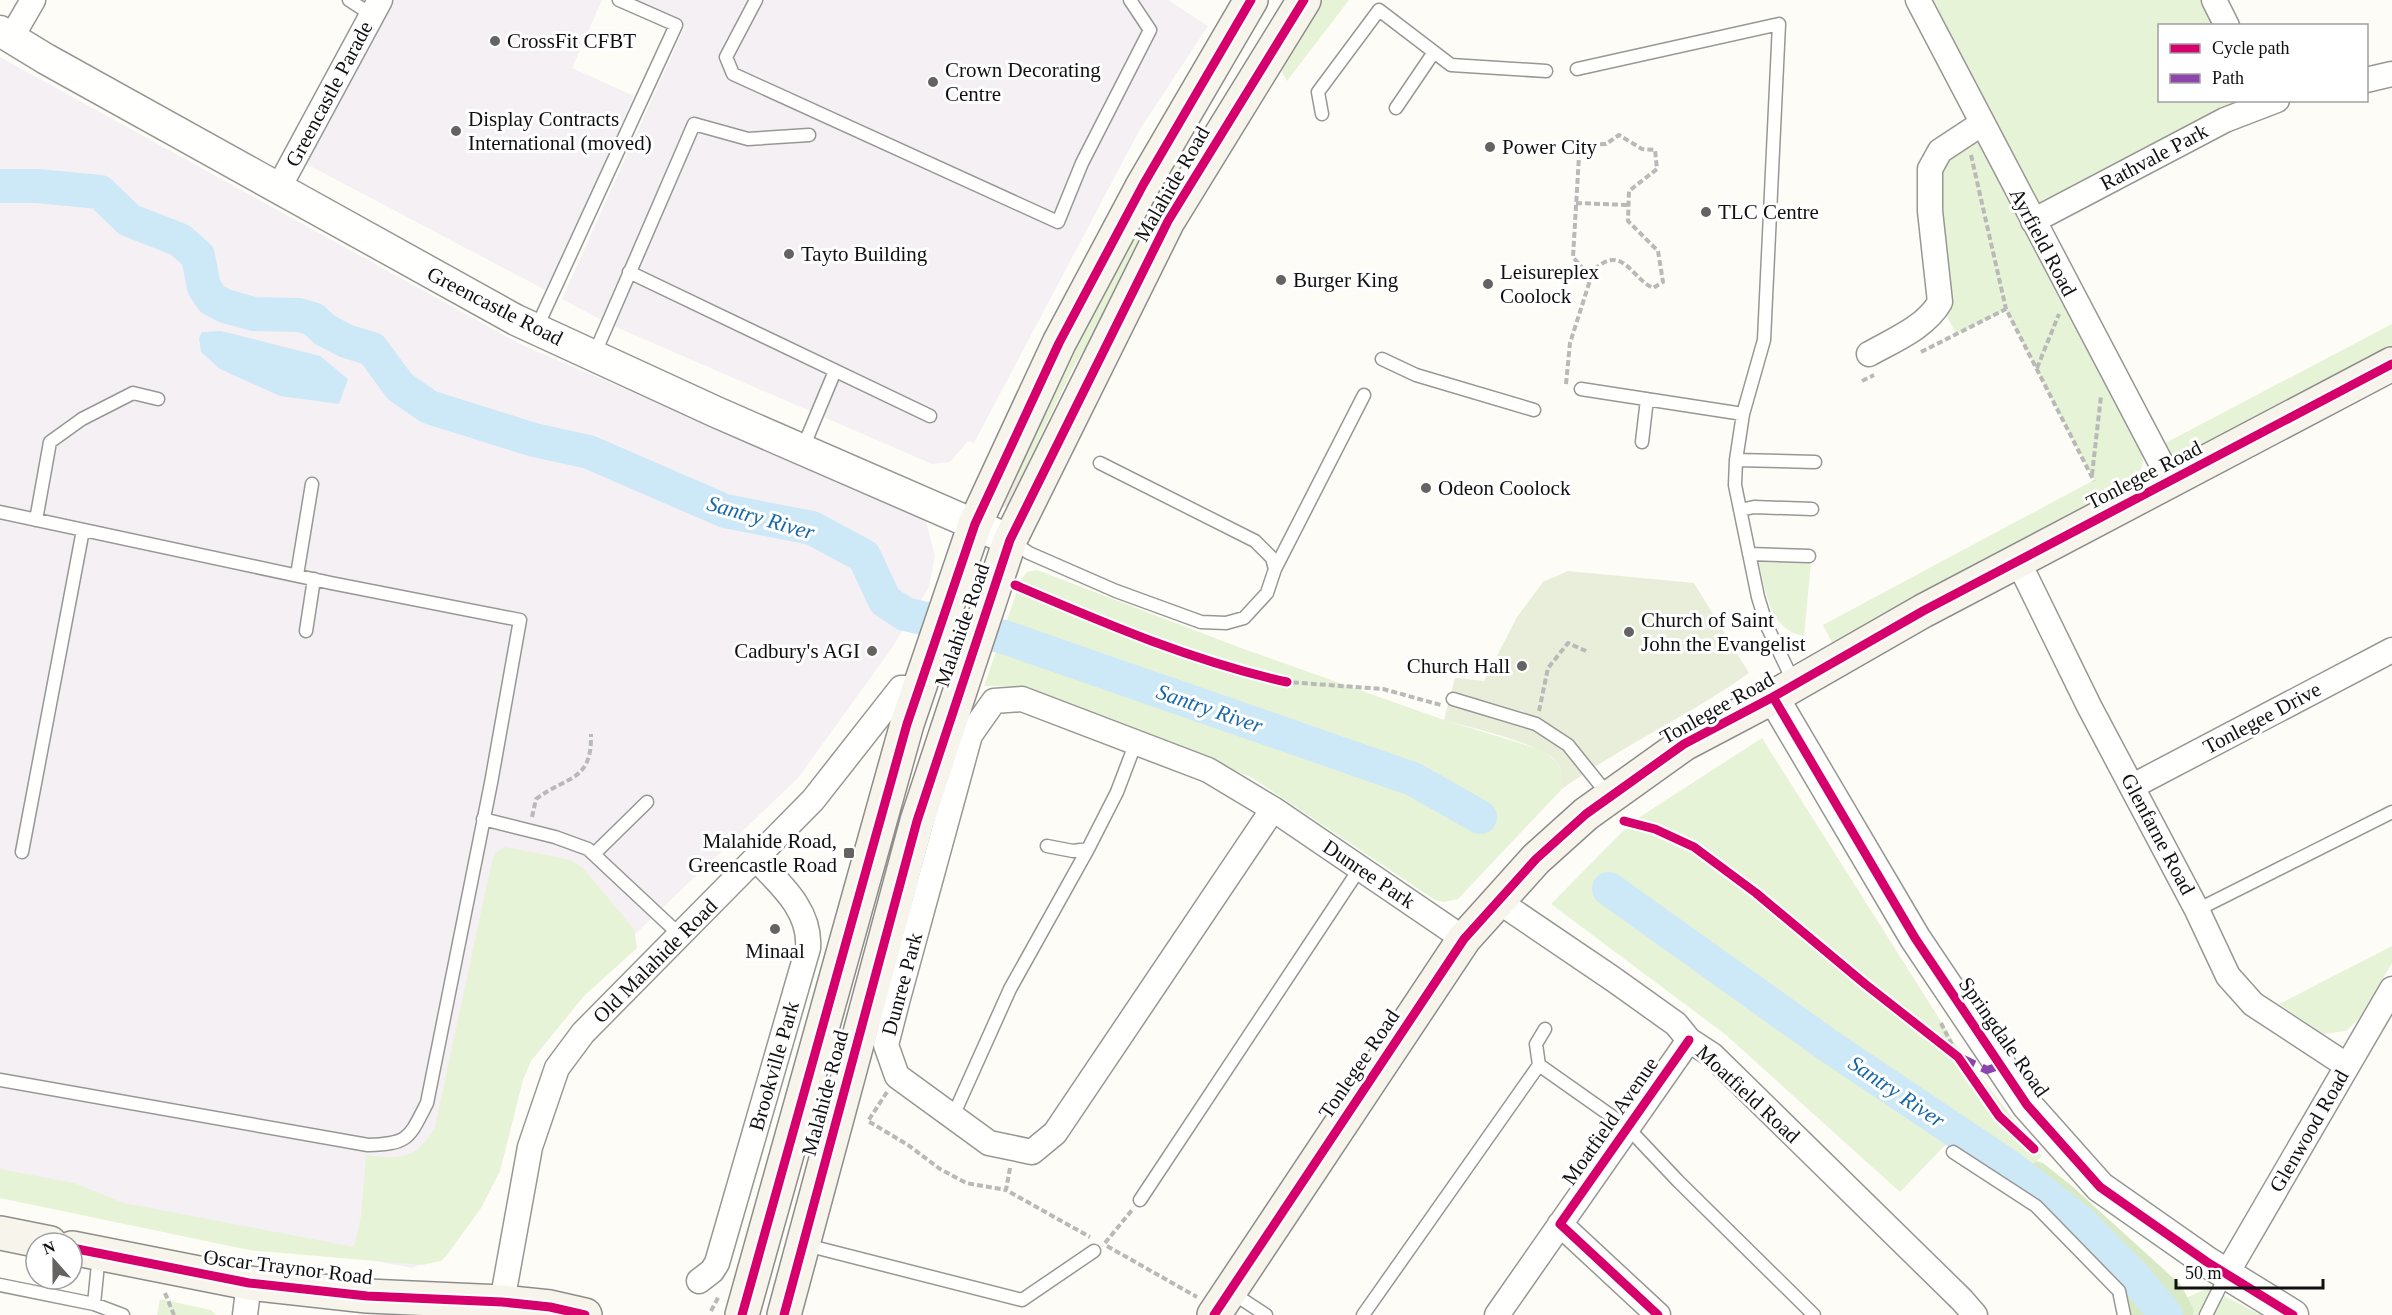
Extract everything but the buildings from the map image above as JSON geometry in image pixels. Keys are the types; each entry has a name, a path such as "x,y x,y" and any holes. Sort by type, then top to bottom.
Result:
{"main road":[{"name":"Malahide Road","path":"724,1307 919,688 975,524 1059,343 1186,110 1251,0"},
{"name":"Malahide Road","path":"784,1315 917,821 1010,540 1168,221 1304,0"},
{"path":"1186,110 1222,133"},
{"name":"Tonlegee Road","path":"1222,1303 1464,939 1536,859 1617,809 1684,744 1784,691 1915,615 2392,364"},
{"path":"0,1233 24,1238"},
{"path":"803,1315 804,1244"},
{"name":"Oscar Traynor Road","path":"86,1250 249,1283 367,1296 501,1302 550,1307 585,1315"}],"street":[{"path":"5,35 33,0"},
{"name":"Ayrfield Road","path":"1918,0 1974,129 2033,221 2171,482"},
{"path":"2214,0 2226,24"},
{"name":"Greencastle Parade","path":"278,189 376,8"},
{"name":"Greencastle Road","path":"5,35 278,189 536,329 802,450 1010,540"},
{"path":"2368,80 2392,74"},
{"name":"Rathvale Park","path":"2033,221 2224,120 2268,102"},
{"path":"1875,363 1933,313 1940,302 1930,212 1930,169 1940,150 1974,129"},
{"name":"Glenfarne Road","path":"2018,561 2089,706 2133,786 2228,975 2253,1004 2346,1065"},
{"name":"Tonlegee Drive","path":"2133,786 2392,650"},
{"name":"Old Malahide Road","path":"501,1302 530,1147 556,1068 583,1033 813,800 901,688 919,688"},
{"name":"Springdale Road","path":"1784,691 1915,938 1992,1056 2027,1104 2100,1186 2207,1263 2293,1315"},
{"name":"Dunree Park","path":"897,1076 886,1045 897,1002 970,735 994,701 1022,699 1208,770 1273,809 1464,939"},
{"path":"897,1076 989,1143 1032,1152 1056,1133 1273,809"},
{"name":"Brookville Park","path":"699,1281 712,1271 717,1263 808,948 809,932 791,895 756,860"},
{"name":"Moatfield Road","path":"1498,902 1676,1024 1689,1040 1712,1055 1975,1315"},
{"name":"Glenwood Road","path":"2227,1273 2392,989"},
{"name":"Moatfield Avenue","path":"1500,1314 1689,1040"},
{"path":"1560,1224 1658,1315"},
{"path":"245,1315 249,1283"}],"lane":[{"path":"349,0 376,8"},
{"path":"536,329 676,25 619,0"},
{"path":"756,0 726,57 733,74 1058,222 1082,164 1150,30 1130,0"},
{"path":"1322,114 1318,92 1379,10 1450,65 1546,71"},
{"path":"1577,69 1779,24 1764,340 1743,414 1736,460 1735,485 1749,554 1784,691"},
{"path":"1396,108 1434,52"},
{"path":"593,356 694,124 748,139 809,135"},
{"path":"629,272 930,416"},
{"path":"1382,359 1416,375 1534,410"},
{"path":"802,450 834,371"},
{"path":"1581,389 1743,414"},
{"path":"36,520 51,442 82,419 133,393 158,399"},
{"path":"1010,540 1029,553 1116,591 1201,622 1226,623 1244,618 1267,593 1275,569 1364,395"},
{"path":"1641,442 1647,399"},
{"path":"1736,460 1815,462"},
{"path":"1100,463 1255,542 1272,558 1275,569"},
{"path":"297,575 312,484"},
{"path":"1740,510 1754,507 1812,509"},
{"path":"0,512 520,620 427,1104 407,1138 392,1144 368,1145 0,1080"},
{"path":"22,852 83,530"},
{"path":"1749,554 1809,556"},
{"path":"306,631 314,579"},
{"path":"1456,700 1536,724 1568,745 1617,809"},
{"path":"953,1116 1010,989 1117,792 1136,742"},
{"path":"594,854 647,802"},
{"path":"2197,910 2392,812"},
{"path":"483,819 579,844 594,854 681,936"},
{"path":"1047,846 1073,851 1088,849"},
{"path":"1140,1200 1360,868"},
{"path":"1363,1315 1539,1065 1536,1044 1545,1029"},
{"path":"1539,1065 1628,1127 1677,1181 1814,1315"},
{"path":"1953,1152 2036,1206 2119,1292 2124,1315"},
{"path":"804,1244 1022,1300 1095,1251"},
{"path":"86,1250 94,1304"},
{"path":"2206,1315 2227,1273"},
{"path":"0,1285 94,1304 123,1315"},
{"path":"1222,1303 1266,1315"}],"path":[{"path":"1974,129 2006,309 2093,478 2103,380 2114,375"},
{"path":"1581,389 1566,388 1570,343 1593,271 1599,265 1616,261 1631,267 1653,288 1663,282 1664,275 1658,251 1628,221 1629,191 1657,169 1655,150 1642,149 1619,135 1606,144 1584,148 1579,156 1573,257 1584,270 1593,271"},
{"path":"1576,203 1628,205"},
{"path":"2036,369 2069,290"},
{"path":"1918,353 2006,309"},
{"path":"1862,381 1875,363"},
{"path":"1015,585 1108,624 1232,670 1287,682 1383,689 1452,708 1456,700"},
{"path":"1536,724 1548,668 1568,643 1586,651"},
{"path":"529,830 536,798 550,788 570,782 587,766 591,734"},
{"path":"1617,809 1694,847 1756,893 1865,984 1958,1057 1999,1116 2024,1141"},
{"path":"897,1076 868,1121 908,1145 940,1169 966,1183 1006,1190"},
{"path":"1095,1251 1104,1244 1140,1200"},
{"path":"165,1293 174,1315"}],"shaded area":[{"path":"382,0 602,0 572,68 634,96 549,292 297,159"},
{"path":"634,0 1168,0 1208,26 1140,129 974,443 968,441 950,462 932,464 609,324 562,299 685,26"},
{"path":"0,57 522,345 925,517 935,556 929,587 892,648 798,778 576,991 511,1077 450,1247 413,1268 0,1193"},
{"path":"1011,475 1020,479 1008,506 1004,507 1000,505"}],"green space":[{"path":"1304,0 1349,0 1287,81 1271,52"},
{"path":"1919,0 2213,0 2226,24 2158,24 2158,102 2261,102 2042,216"},
{"path":"1981,124 2006,172 2021,224 2142,450 2143,462 2138,480 1833,644 1823,625 2094,480 2006,310 1956,334 1940,302 1930,169"},
{"path":"1185,145 1186,166 1097,330 1074,366 1020,479 1011,475 1095,296"},
{"path":"2392,324 2392,364 2171,482 2154,449"},
{"path":"1758,560 1811,563 1804,636 1783,626 1776,617 1767,595"},
{"path":"1037,570 1241,648 1444,720 1542,750 1557,762 1563,775 1562,789 1458,899 1444,902 1435,900 1251,777 1036,691 1011,686 984,686 1021,580 1027,572"},
{"path":"1568,571 1694,583 1749,673 1562,789 1560,768 1549,755 1522,743 1444,720 1455,678 1484,681 1517,617 1543,582"},
{"path":"1762,738 1954,1042 2042,1156 2003,1193 1952,1138 1900,1192 1726,1035 1551,904 1632,822"},
{"path":"505,847 571,860 584,869 634,929 637,948 584,996 531,1061 523,1080 500,1171 481,1208 441,1261 422,1265 249,1250 0,1198 0,1169 74,1183 124,1203 354,1247 361,1216 366,1155 398,1157 406,1155 421,1146 435,1127 491,865 495,853"},
{"path":"2392,946 2392,963 2358,1020 2346,1031 2324,1034 2279,1004"},
{"path":"2036,1161 2043,1163 2072,1186 2181,1285 2194,1310 2193,1315 2127,1315 2122,1296 2129,1290 2053,1214 2015,1182"},
{"path":"2209,1288 2261,1315 2145,1315"},
{"path":"160,1299 211,1310 216,1315 157,1315"}],"water":[{"path":"221,331 320,356 348,379 339,404 280,396 220,369 201,352 199,338 202,332"}],"waterway":[{"name":"Santry River","path":"0,186 37,186 100,192 129,220 180,240 198,256 204,287 212,299 225,306 254,314 299,315 313,319 325,330 346,341 372,349 400,387 429,407 534,440 589,452 725,511 812,528 864,556 885,601 905,614 1004,637 1413,779 1480,817"},
{"name":"Santry River","path":"1609,889 1826,1044 2008,1166 2079,1221 2138,1281 2166,1315"}],"marked path":[{"path":"1961,1058 1987,1070 1999,1066"}],"cycle path":[{"path":"742,1315 907,724 975,524 1059,343 1143,185 1251,0"},
{"path":"784,1315 917,821 1010,540 1168,221 1304,0"},
{"path":"1214,1315 1464,939 1536,859 1586,814 1684,744 1773,697 1923,611 2392,364"},
{"path":"1015,585 1115,627 1183,652 1287,682"},
{"path":"1773,697 1915,938 2027,1105 2100,1187 2207,1262 2293,1315"},
{"path":"1624,821 1655,829 1694,847 1756,893 1865,984 1958,1057 1999,1116 2034,1149"},
{"path":"1658,1315 1560,1224 1689,1040"},
{"path":"84,1250 249,1283 367,1296 502,1302 550,1307 585,1315"}],"place":[{"name":"CrossFit CFBT","path":"495,41"},
{"name":"Crown Decorating Centre","path":"933,82"},
{"name":"Display Contracts International (moved)","path":"456,131"},
{"name":"Power City","path":"1490,147"},
{"name":"TLC Centre","path":"1706,212"},
{"name":"Tayto Building","path":"789,254"},
{"name":"Burger King","path":"1281,280"},
{"name":"Leisureplex Coolock","path":"1488,284"},
{"name":"Odeon Coolock","path":"1426,488"},
{"name":"Church of Saint John the Evangelist","path":"1629,632"},
{"name":"Cadbury's AGI","path":"872,651"},
{"name":"Church Hall","path":"1522,666"},
{"name":"Malahide Road, Greencastle Road","path":"849,853"},
{"name":"Minaal","path":"775,929"}]}
